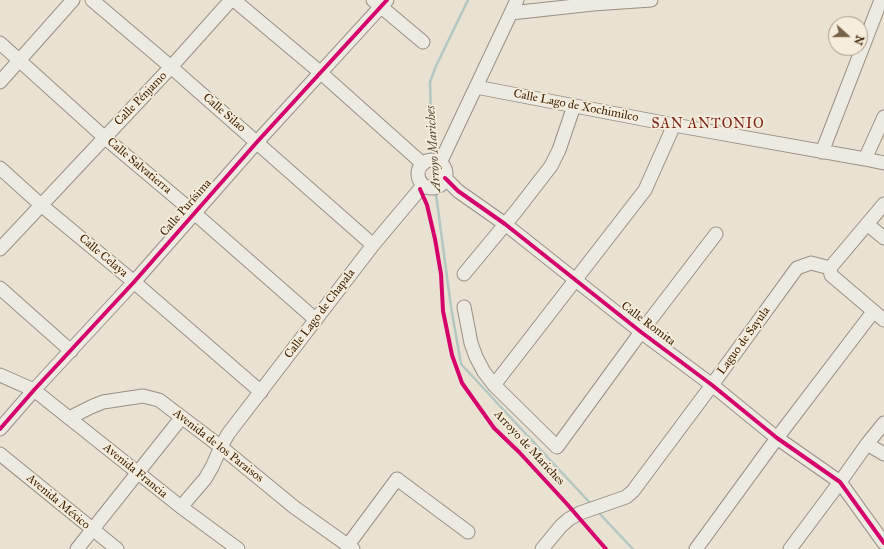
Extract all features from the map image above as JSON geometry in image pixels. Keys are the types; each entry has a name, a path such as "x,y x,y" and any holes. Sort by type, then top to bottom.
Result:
{"street":[{"path":"0,82 73,0"},
{"name":"Calle Silao","path":"92,0 171,67 373,245"},
{"name":"Calle Pénjamo","path":"0,249 171,67 231,0"},
{"path":"234,0 321,74 432,162 444,168 446,174 433,184 418,176 419,172 432,162 476,87 517,0"},
{"path":"511,13 651,0"},
{"path":"822,152 880,0"},
{"path":"380,2 423,42"},
{"name":"Calle Purísima","path":"0,429 5,415 34,390 134,282 257,142 321,74 380,2"},
{"name":"Calle Salvatierra","path":"0,43 104,137 194,213 315,320"},
{"name":"Calle Lago de Xochimilco","path":"476,87 674,125 822,152 865,158 884,163"},
{"path":"464,274 551,166 559,150 574,106"},
{"path":"865,158 884,117"},
{"path":"494,385 645,190 674,125"},
{"name":"Calle Celaya","path":"0,168 41,205 134,282 261,392"},
{"name":"Calle Romita","path":"433,184 458,191 505,224 574,280 712,385 777,438 840,482 884,543"},
{"name":"Calle Lago de Chapala","path":"181,507 205,479 228,434 373,245 420,189 433,184"},
{"path":"884,204 830,268 831,275 884,320"},
{"path":"867,224 884,238"},
{"path":"464,307 470,343 484,372 494,385 557,447 641,332 716,234"},
{"name":"Laguo de Sayula","path":"542,549 561,526 569,519 580,513 626,497 633,491 797,268 811,263 830,268"},
{"path":"0,288 71,351"},
{"path":"696,549 777,438 873,312"},
{"name":"Avenida Francia","path":"0,375 34,390 181,507 238,549"},
{"name":"Avenida de los Paraisos","path":"69,418 103,402 143,396 159,400 221,447 294,507 350,547"},
{"path":"77,549 182,417"},
{"path":"790,549 884,423"},
{"path":"867,444 884,454"},
{"name":"Avenida México","path":"0,454 117,549"},
{"path":"350,547 397,478 468,532"},
{"path":"880,549 884,543"}],"waterway":[{"name":"Arroyo Mariches","path":"468,0 436,66 430,82 432,164 451,307 461,364 591,504"},
{"name":"Arroyo Mariches","path":"597,511 633,549"}],"cycle path":[{"path":"0,429 134,282 257,142 387,0"},
{"path":"445,178 458,191 505,224 641,332 712,385 777,438 840,482 884,543"},
{"name":"Arroyo de Mariches","path":"420,189 427,205 435,239 441,274 443,311 452,355 462,383 494,428 519,452 606,549"}],"district":[{"name":"SAN ANTONIO","path":"708,125"}]}
